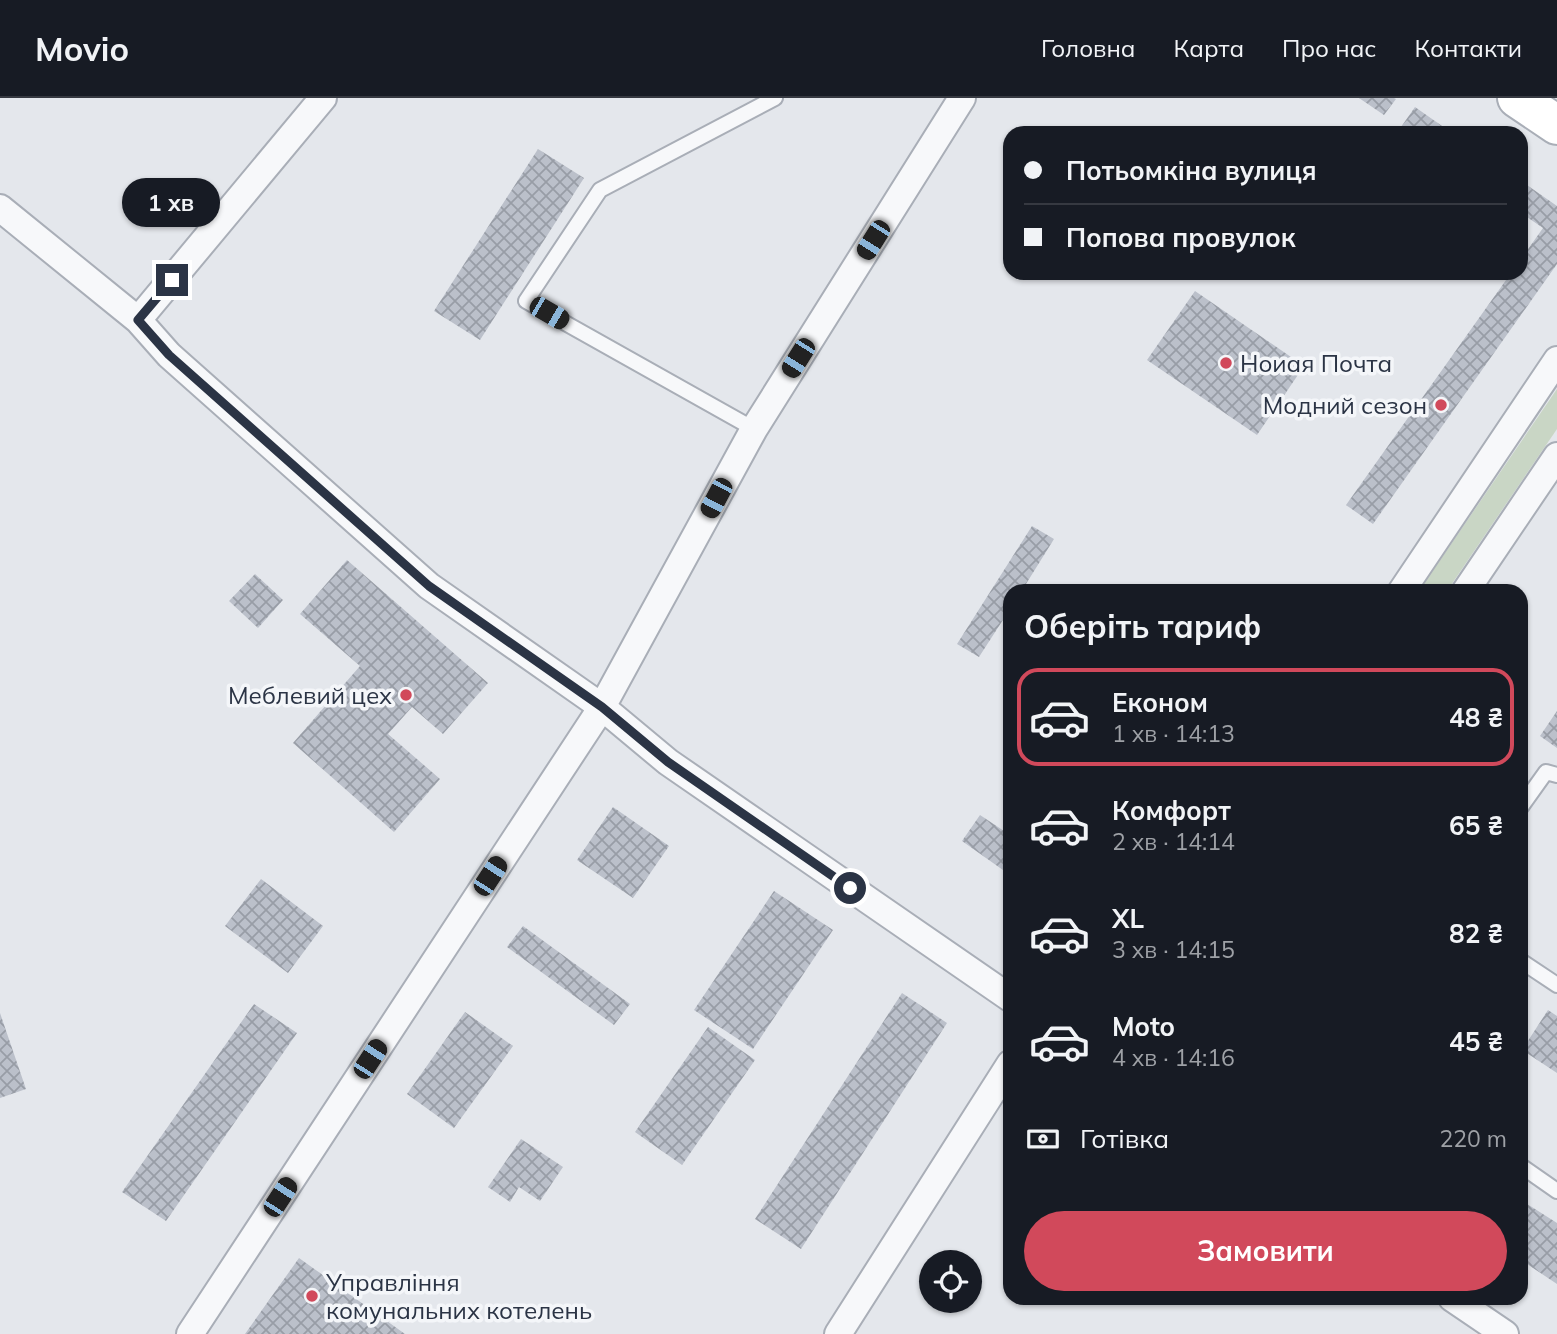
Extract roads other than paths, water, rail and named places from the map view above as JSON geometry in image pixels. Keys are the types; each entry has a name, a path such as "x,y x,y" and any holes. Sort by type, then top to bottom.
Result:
{"main road":[{"path":"1517,98 1557,125"}],"street":[{"path":"138,320 323,98"},
{"path":"190,1334 602,707 754,429 962,98"},
{"path":"0,208 138,320 169,355 429,586 602,707 668,762 1003,993"},
{"path":"1406,584 1557,359"},
{"path":"1470,584 1557,456"},
{"path":"838,1334 1003,1076"},
{"path":"1462,1305 1504,1334"}],"lane":[{"path":"754,429 526,301 600,190 775,98"},
{"path":"1528,797 1546,772 1557,775"},
{"path":"1528,966 1557,985"},
{"path":"1528,1171 1557,1191"}],"place":[{"name":"Ноиая Почта","path":"1226,363"},
{"name":"Модний сезон","path":"1441,405"},
{"name":"Меблевий цех","path":"406,695"},
{"name":"Управління комунальних котелень","path":"312,1296"}]}
